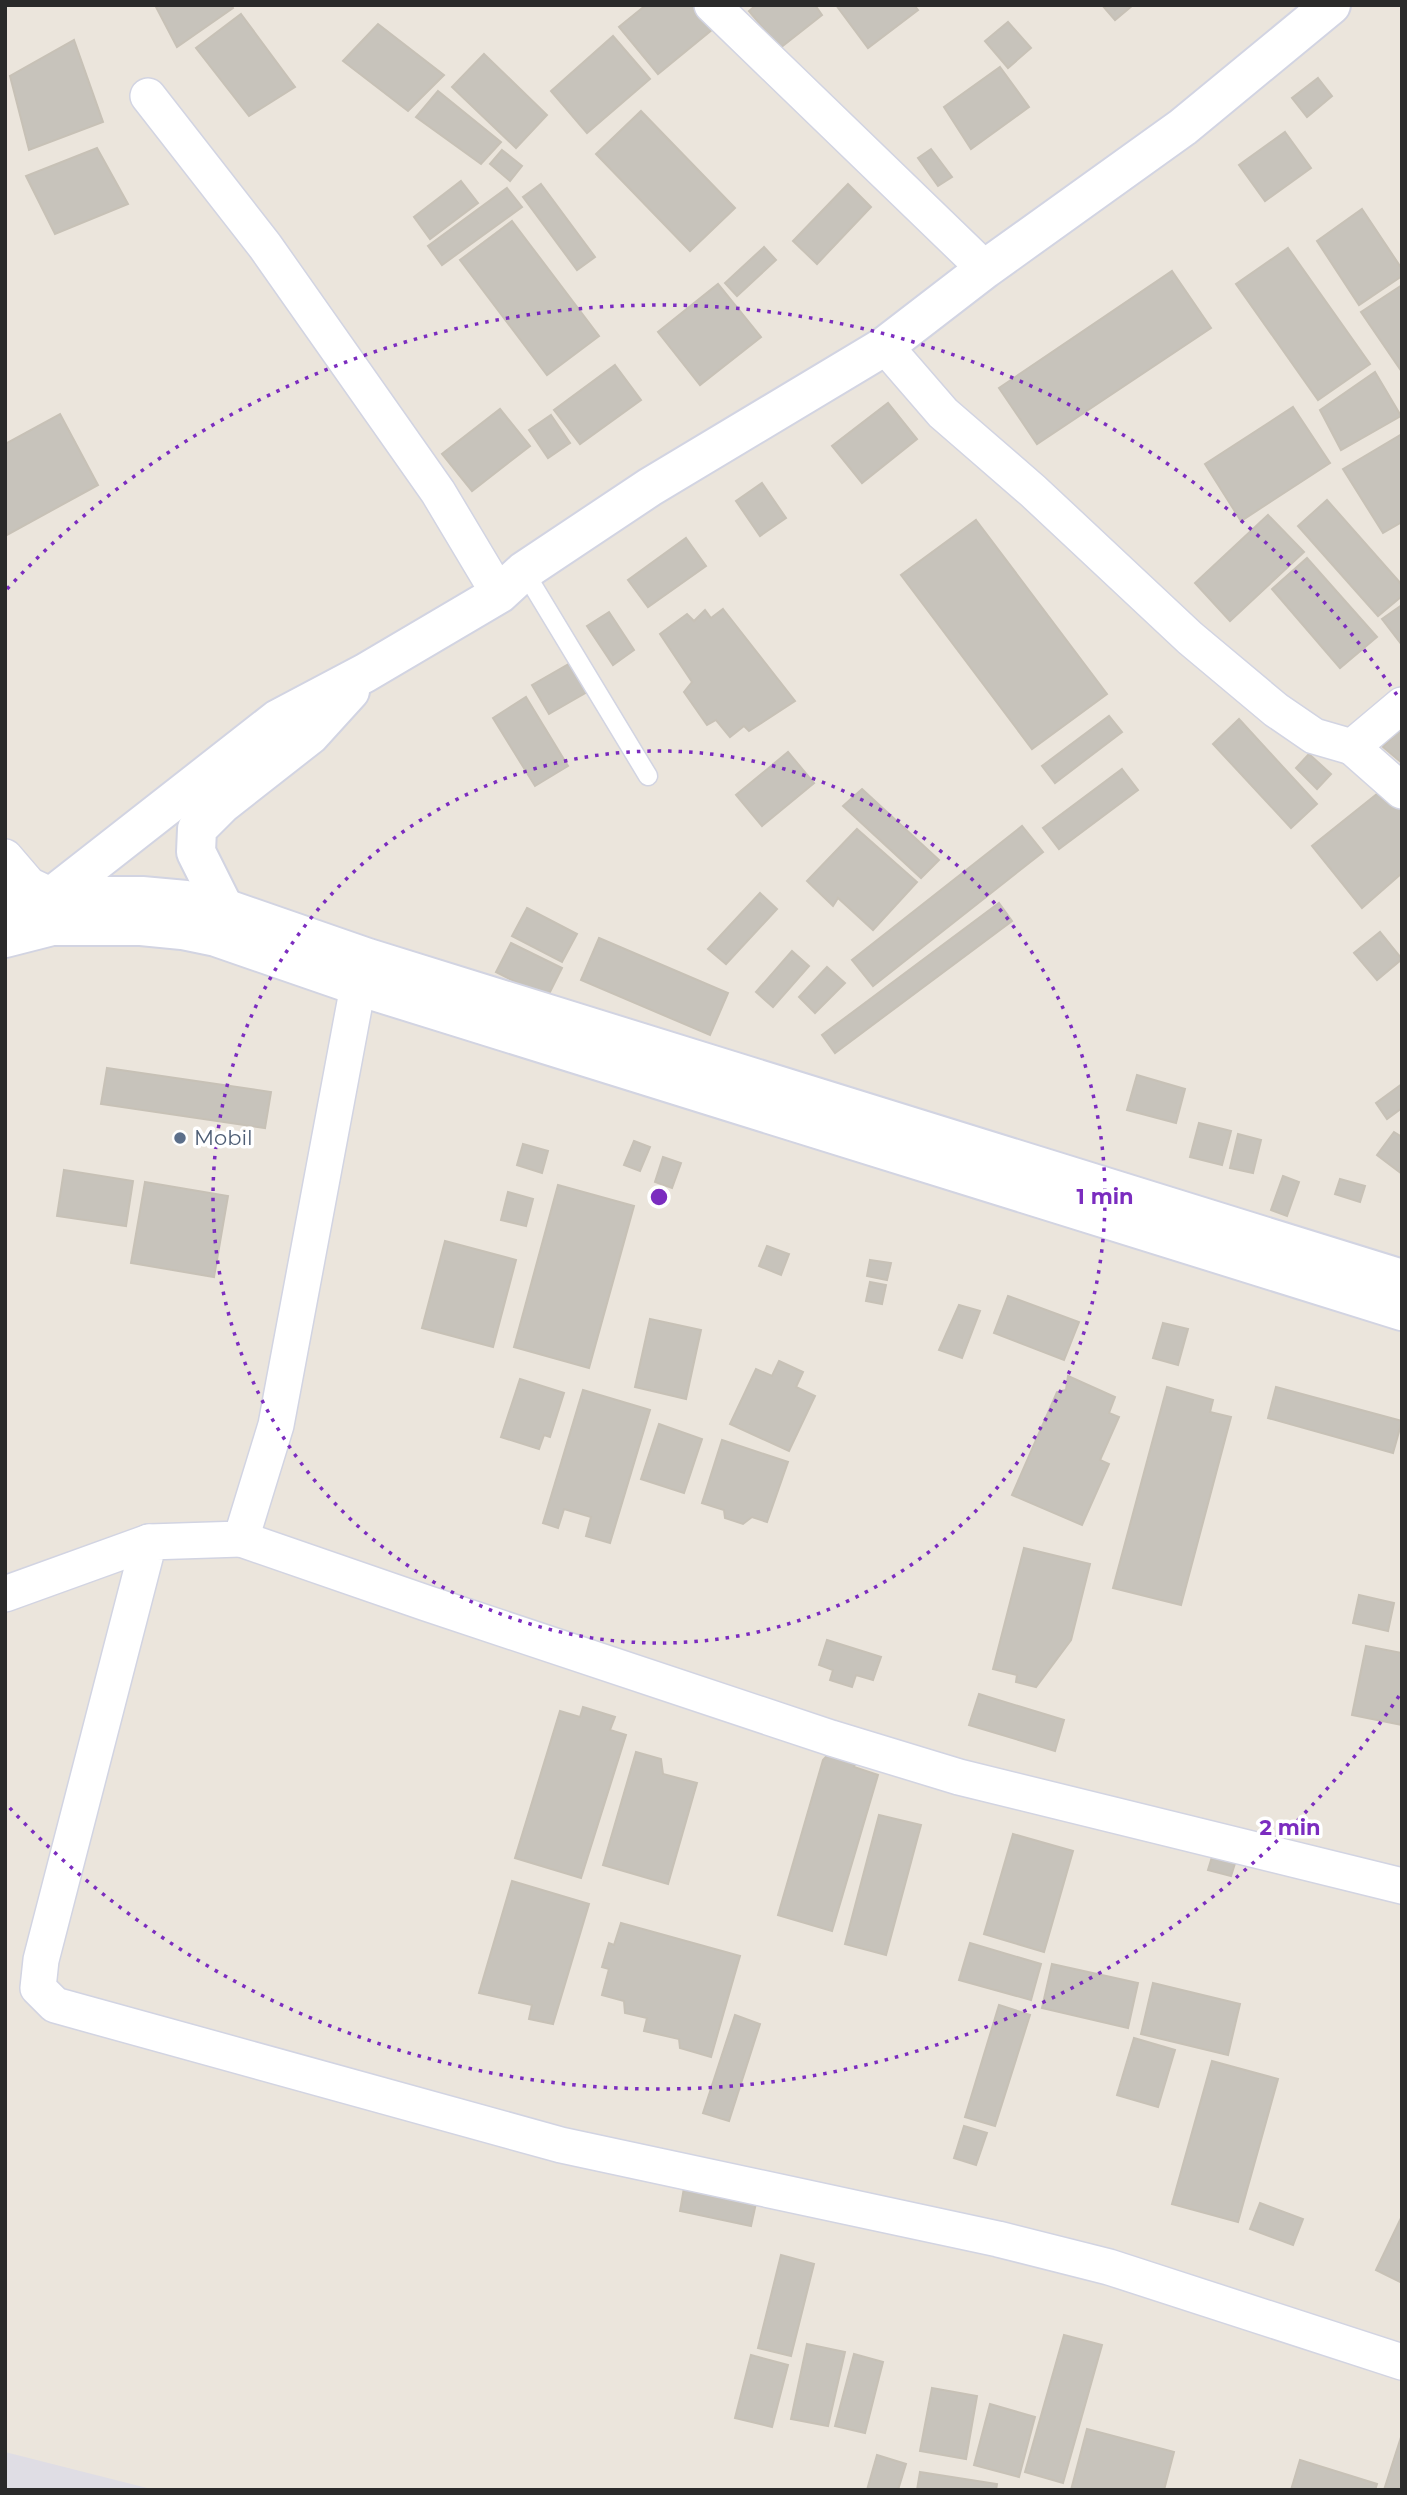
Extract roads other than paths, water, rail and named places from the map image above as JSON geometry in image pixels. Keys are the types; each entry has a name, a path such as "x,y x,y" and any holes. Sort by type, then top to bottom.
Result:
{"main road":[{"path":"52,896 278,719 365,673 511,582 650,487 886,346 985,268 1183,127 1331,5"},
{"path":"224,908 196,852 197,829 222,804 310,735 365,673"},
{"path":"5,905 52,896 142,896 186,900 224,908 368,958 1402,1279"},
{"path":"5,938 52,926 141,926 216,937 358,986 1402,1311"}],"street":[{"path":"712,5 985,268"},
{"path":"148,96 273,257 438,492 511,582"},
{"path":"886,346 943,413 1033,491 1190,638 1276,710 1314,736 1352,747 1402,792"},
{"path":"1352,747 1402,705"},
{"path":"5,857 29,885 52,896"},
{"path":"241,1539 276,1425 358,986"},
{"path":"5,1594 149,1542 241,1539 831,1738 959,1777 1402,1886"},
{"path":"149,1542 41,1960 38,1988 55,2005 561,2146 998,2239 1109,2267 1402,2362"}],"lane":[{"path":"511,582 648,776"}],"place":[{"name":"Mobil","path":"180,1138"}]}
